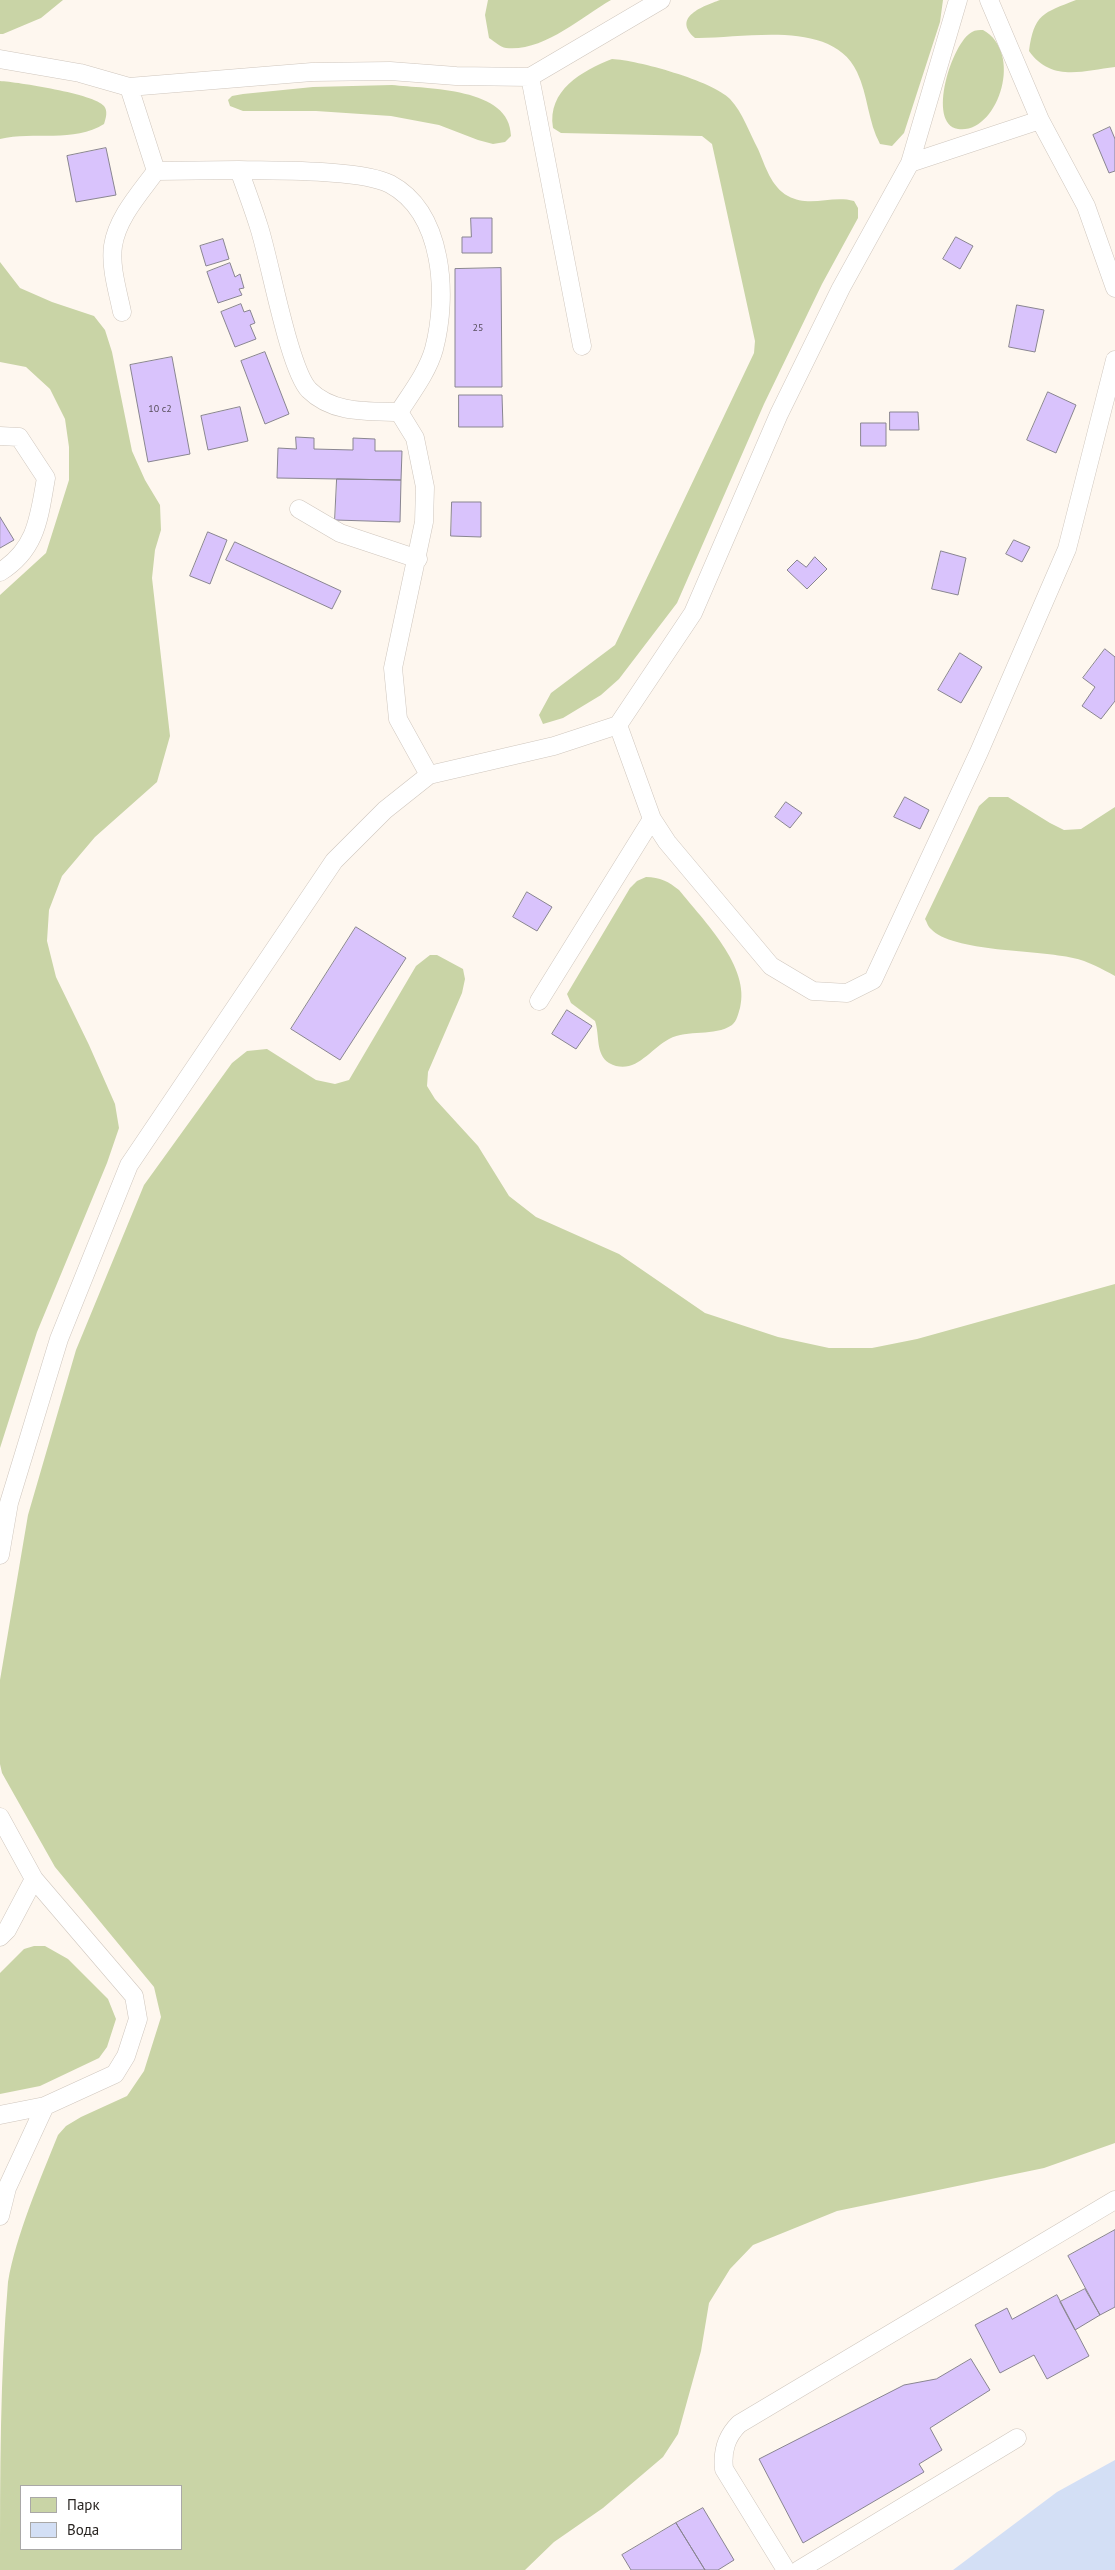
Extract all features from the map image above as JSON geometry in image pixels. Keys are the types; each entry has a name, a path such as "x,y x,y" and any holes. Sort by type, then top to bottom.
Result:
{"lane":[{"path":"0,59 80,73 129,87 322,72 390,71 456,76 530,78 661,0"},
{"path":"0,1555 9,1503 59,1339 129,1165 334,861 385,810 429,774 554,746 618,725 694,613 779,414 841,288 910,163 958,0"},
{"path":"988,0 1040,120 1086,206 1115,288"},
{"path":"530,78 582,346"},
{"path":"129,87 156,171"},
{"path":"910,163 1040,120"},
{"path":"156,171 239,170 359,175 389,184 412,201 431,234 442,272 442,311 434,350 419,382 399,412"},
{"path":"239,170 260,228 296,368 309,390 329,403 350,410 399,412"},
{"path":"122,312 115,276 113,246 122,221 156,171"},
{"path":"618,725 652,819 667,842 771,966 813,991 847,993 873,980 979,752 1067,549 1115,360"},
{"path":"399,412 415,438 425,487 424,522 418,559 394,668 398,719 429,774"},
{"path":"0,436 19,437 46,478 37,527 16,562 0,572"},
{"path":"299,509 340,533 418,559"},
{"path":"539,1001 652,819"},
{"path":"0,1816 34,1879 134,1996 138,2018 126,2056 115,2074 45,2106 0,2115"},
{"path":"0,1937 7,1930 34,1879"},
{"path":"0,2216 7,2188 45,2106"},
{"path":"786,2570 724,2469 723,2457 726,2442 732,2431 748,2419 1115,2200"},
{"path":"799,2570 1017,2438"}],"green space":[{"path":"0,0 63,0 41,18 0,34"},
{"path":"488,0 611,0 561,32 534,45 506,48 489,38 485,15"},
{"path":"720,0 943,0 940,22 904,133 892,146 880,144 857,72 845,55 828,44 807,38 785,35 695,38 689,31 688,18 699,9"},
{"path":"1076,0 1115,0 1115,67 1079,72 1057,71 1038,61 1029,51 1034,29 1042,16 1055,8"},
{"path":"983,30 996,41 1002,56 1004,73 1001,90 994,106 984,119 972,127 958,129 949,124 944,113 943,99 950,66 964,39 973,31"},
{"path":"612,59 656,67 708,85 721,92 739,110 769,175 782,192 804,201 837,199 854,201 858,208 858,218 822,284 764,404 677,603 619,679 601,695 563,718 543,724 539,715 551,693 615,645 754,353 755,341 712,144 702,136 561,133 553,128 555,103 561,93 579,76"},
{"path":"0,81 55,89 86,97 104,106 106,117 104,124 92,130 67,135 0,139"},
{"path":"392,85 445,90 483,99 497,108 507,120 511,136 505,142 493,144 439,125 391,116 316,111 243,111 230,106 228,100 232,96 243,94 313,87"},
{"path":"0,262 20,288 52,302 94,316 105,330 112,352 132,451 145,480 160,505 161,530 155,550 152,578 170,736 157,782 95,837 62,876 49,910 47,941 56,977 115,1104 119,1128 107,1163 37,1332 0,1448 0,595 46,553 69,480 69,447 65,419 50,389 26,367 0,362"},
{"path":"989,797 1008,797 1064,830 1081,829 1115,807 1115,976 1079,959 957,942 942,937 929,927 925,919 979,806"},
{"path":"646,877 664,881 679,890 723,945 738,976 742,992 740,1008 735,1022 725,1029 676,1036 662,1043 634,1064 626,1067 618,1066 609,1063 602,1055 595,1021 571,1003 567,994 630,888 637,881"},
{"path":"430,955 437,955 463,969 465,979 462,993 428,1072 427,1086 435,1099 478,1146 509,1196 536,1217 619,1254 705,1313 778,1337 829,1348 872,1348 917,1339 1115,1284 1115,2143 1044,2168 837,2211 753,2245 730,2269 709,2303 701,2351 678,2434 663,2457 603,2508 554,2542 525,2570 0,2570 3,2353 8,2282 17,2246 29,2208 58,2135 66,2126 81,2117 127,2096 144,2071 161,2017 154,1987 55,1867 2,1773 0,1764 0,1680 28,1515 76,1350 144,1185 232,1063 247,1051 267,1049 316,1080 335,1084 349,1080 416,966"},
{"path":"34,1946 45,1946 68,1959 108,1999 116,2019 107,2047 99,2058 40,2086 0,2094 0,1973 24,1949"}],"water":[{"path":"1115,2460 1115,2570 953,2570 1057,2492"}],"building":[{"path":"1110,127 1115,139 1115,171 1109,173 1093,135"},
{"path":"106,148 116,195 76,202 67,156"},
{"path":"471,218 492,218 492,253 462,253 462,237 471,237"},
{"path":"956,237 973,246 960,269 943,259"},
{"path":"223,239 229,259 206,266 200,246"},
{"path":"230,263 235,277 240,274 244,288 239,289 242,295 218,303 207,272"},
{"path":"501,268 502,387 455,387 455,269"},
{"path":"241,304 244,312 250,310 255,323 250,325 256,339 235,347 221,312"},
{"path":"1017,305 1044,310 1035,352 1009,347"},
{"path":"265,352 289,414 265,424 241,361"},
{"path":"172,357 190,454 148,462 130,365"},
{"path":"1048,392 1076,405 1056,453 1027,440"},
{"path":"459,395 502,395 503,427 459,427"},
{"path":"240,407 248,441 208,450 201,416"},
{"path":"890,412 918,412 919,430 890,430"},
{"path":"861,423 886,423 886,446 861,446"},
{"path":"296,437 314,438 314,449 353,450 353,438 375,439 375,451 402,451 401,480 277,478 278,448 296,449"},
{"path":"337,479 401,480 400,522 335,520"},
{"path":"452,502 481,502 481,537 451,536"},
{"path":"0,517 14,540 0,548"},
{"path":"208,532 227,540 210,584 190,576"},
{"path":"1014,540 1030,547 1022,562 1006,554"},
{"path":"235,542 341,591 332,609 226,560"},
{"path":"941,551 966,558 958,595 932,589"},
{"path":"815,557 827,569 807,589 787,570 797,560 806,567"},
{"path":"1105,649 1115,657 1115,701 1101,719 1082,706 1095,687 1083,678"},
{"path":"960,653 982,667 961,703 938,690"},
{"path":"905,797 929,810 920,829 894,817"},
{"path":"786,802 802,813 790,828 775,817"},
{"path":"527,892 552,907 537,931 513,917"},
{"path":"356,927 406,958 340,1060 291,1029"},
{"path":"567,1010 592,1026 576,1049 552,1034"},
{"path":"1115,2230 1115,2307 1100,2315 1068,2256"},
{"path":"1085,2289 1100,2315 1075,2330 1060,2302"},
{"path":"1057,2295 1089,2356 1047,2379 1034,2355 1000,2373 975,2325 1007,2308 1012,2319"},
{"path":"971,2359 990,2390 930,2428 942,2450 919,2464 924,2472 803,2543 759,2459 904,2385 936,2379"},
{"path":"703,2508 734,2560 718,2570 705,2570 676,2523"},
{"path":"676,2523 705,2570 631,2570 622,2555"}]}
